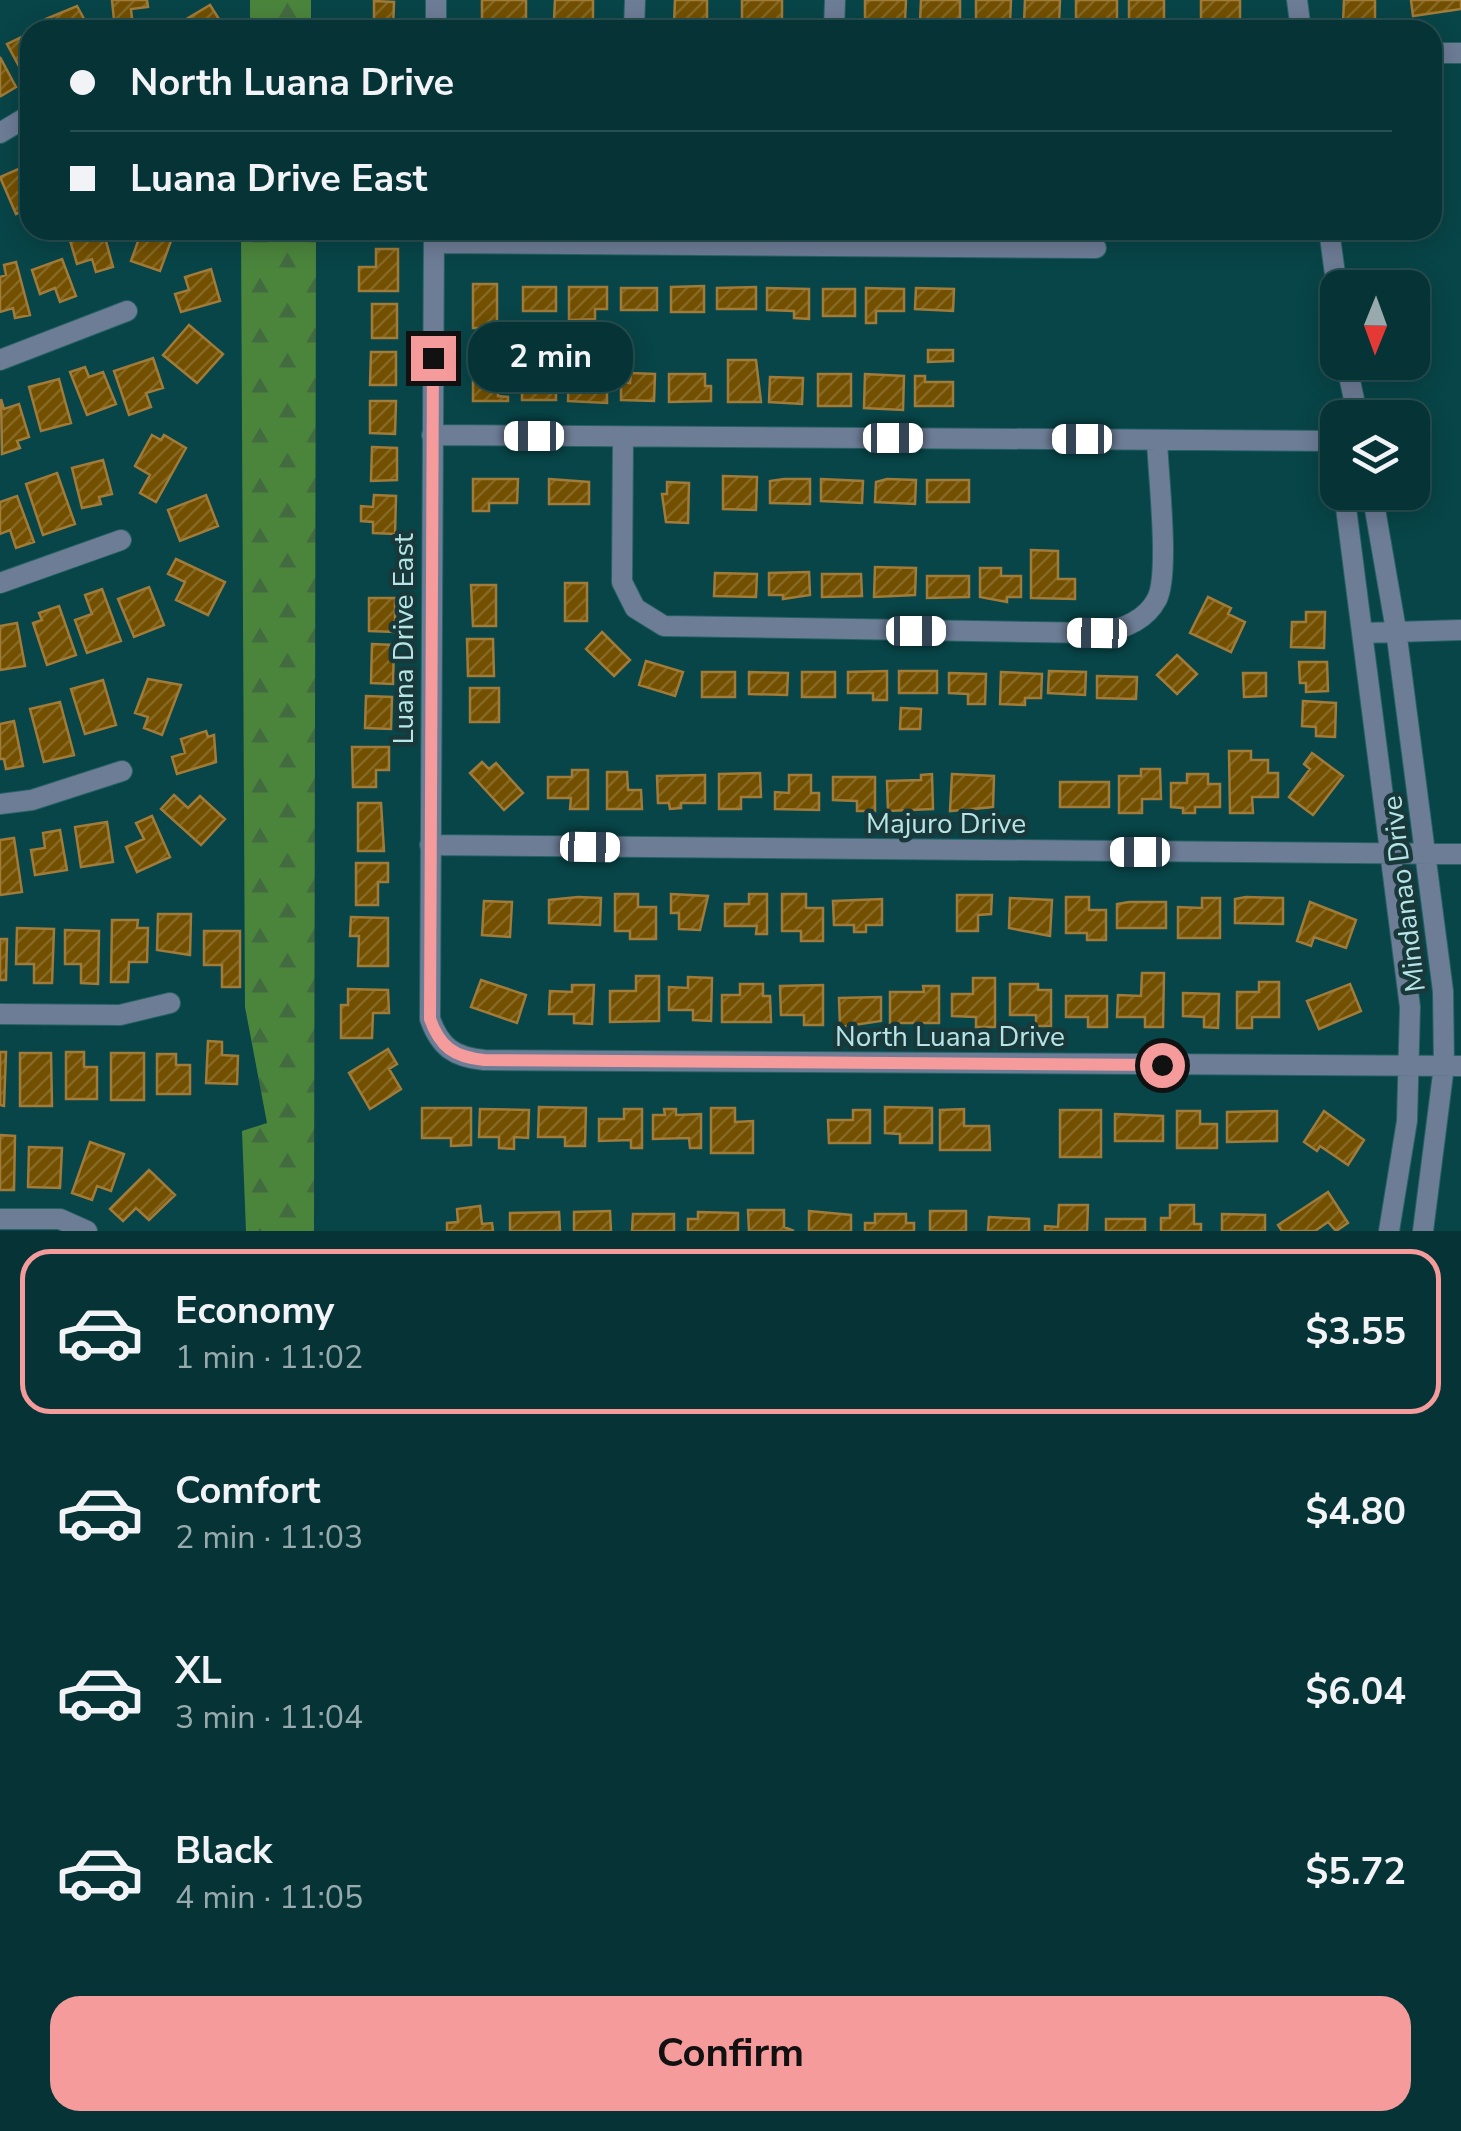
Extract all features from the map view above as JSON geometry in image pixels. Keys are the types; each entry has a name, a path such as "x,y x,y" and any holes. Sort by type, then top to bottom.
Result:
{"street":[{"name":"Luana Drive East","path":"434,240 430,1019 442,1046"},
{"path":"655,240 1096,248"},
{"path":"1330,240 1334,270"},
{"path":"0,360 127,311"},
{"path":"432,435 1320,441"},
{"path":"623,438 622,582 635,608 664,626 1097,633 1131,624 1157,598 1162,582 1157,440"},
{"name":"Mindanao Drive","path":"1346,510 1408,975 1411,1066 1402,1162 1388,1231"},
{"name":"Mindanao Drive","path":"1375,510 1396,630 1453,1066 1424,1231"},
{"path":"0,584 121,540"},
{"path":"1363,634 1461,630"},
{"path":"0,804 32,800 122,771"},
{"name":"Majuro Drive","path":"430,845 1461,854"},
{"path":"0,1014 120,1015 170,1003"},
{"name":"North Luana Drive","path":"442,1046 462,1058 484,1060 1453,1066"},
{"path":"0,1219 60,1219 87,1231"}],"green space":[{"path":"250,0 311,0 311,20 250,20"},
{"path":"241,240 316,240 314,1231 246,1231 242,1131 267,1123 245,1007"}],"building":[{"path":"112,0 147,0 148,7 131,9 132,20 114,20"},
{"path":"482,0 526,0 526,20 482,19"},
{"path":"555,0 593,0 593,20 554,19"},
{"path":"675,0 707,0 707,20 674,20"},
{"path":"742,0 782,0 782,20 742,20"},
{"path":"865,0 906,0 905,20 865,20"},
{"path":"921,0 960,0 960,20 920,20"},
{"path":"976,0 1011,0 1010,20 976,20"},
{"path":"1025,0 1060,0 1059,20 1024,20"},
{"path":"1076,0 1117,0 1117,20 1076,20"},
{"path":"1129,0 1164,0 1164,20 1129,20"},
{"path":"1201,0 1240,0 1240,20 1201,20"},
{"path":"1344,0 1375,0 1375,20 1343,20"},
{"path":"1411,0 1461,0 1461,9 1413,16"},
{"path":"374,1 394,2 393,20 374,20"},
{"path":"210,5 220,20 185,20"},
{"path":"77,6 85,20 46,20"},
{"path":"20,38 20,68 7,44"},
{"path":"0,57 16,87 1,96 0,94"},
{"path":"20,168 20,212 16,214 0,177"},
{"path":"70,240 106,240 113,267 96,272 92,259 77,264"},
{"path":"138,240 171,240 160,271 131,261"},
{"path":"376,249 398,249 398,291 359,291 359,267 376,267"},
{"path":"62,259 76,296 60,302 55,288 40,294 32,270"},
{"path":"16,262 30,315 15,318 13,308 0,312 0,277 6,275 4,265"},
{"path":"211,269 220,301 181,312 175,294 189,290 185,277"},
{"path":"473,284 497,284 497,328 473,328"},
{"path":"704,286 704,312 671,312 671,287"},
{"path":"523,287 556,287 556,311 523,311"},
{"path":"569,287 607,287 607,309 595,309 595,319 569,320"},
{"path":"756,287 756,309 717,309 717,288"},
{"path":"621,288 657,288 657,310 621,310"},
{"path":"767,288 809,289 809,319 794,318 794,311 767,310"},
{"path":"866,288 904,289 904,311 876,311 876,323 866,323"},
{"path":"916,288 954,289 953,311 915,309"},
{"path":"823,289 855,289 855,316 823,316"},
{"path":"372,304 397,304 397,338 372,338"},
{"path":"189,325 223,354 197,383 163,355"},
{"path":"928,350 953,350 953,361 928,362"},
{"path":"371,352 396,352 396,385 370,385"},
{"path":"473,356 499,356 498,396 508,397 508,401 473,401"},
{"path":"153,358 163,388 146,393 151,407 129,415 114,371"},
{"path":"728,360 756,360 761,402 728,402"},
{"path":"85,367 89,377 103,372 116,404 87,415 70,372"},
{"path":"522,371 556,371 556,400 522,400"},
{"path":"569,371 585,372 584,380 607,381 607,403 568,401"},
{"path":"631,373 655,374 654,401 621,400 621,382 630,383"},
{"path":"669,374 705,374 705,386 711,386 711,401 669,402"},
{"path":"818,374 851,374 851,406 818,406"},
{"path":"865,374 904,376 903,410 864,408"},
{"path":"915,376 925,376 925,382 953,382 953,406 915,406"},
{"path":"770,377 803,378 802,404 769,402"},
{"path":"59,379 71,423 41,431 29,387"},
{"path":"1,399 4,409 19,404 29,437 17,441 20,448 2,454"},
{"path":"370,401 396,401 395,434 370,433"},
{"path":"152,435 161,440 164,435 186,448 156,502 140,493 150,475 135,466"},
{"path":"372,447 397,448 397,480 371,481"},
{"path":"103,460 112,494 99,497 101,504 82,508 72,468"},
{"path":"57,473 75,524 43,535 26,484"},
{"path":"723,476 757,477 756,510 723,509"},
{"path":"473,479 518,479 517,503 489,503 489,511 473,511"},
{"path":"549,479 589,482 589,504 549,504"},
{"path":"810,479 810,504 770,503 770,481"},
{"path":"821,479 863,481 862,503 821,501"},
{"path":"916,480 915,504 875,502 876,482"},
{"path":"927,480 969,480 969,502 927,502"},
{"path":"667,482 689,483 688,523 666,522 662,494 667,494"},
{"path":"206,495 218,526 180,541 168,510"},
{"path":"374,495 396,496 395,534 373,533 373,522 361,521 361,506 373,507"},
{"path":"17,496 34,542 16,548 10,530 0,534 0,502"},
{"path":"1031,550 1058,551 1058,579 1075,579 1075,599 1031,598"},
{"path":"176,559 225,582 208,615 176,600 185,582 168,574"},
{"path":"875,567 916,568 915,595 874,597"},
{"path":"980,568 1001,568 1001,576 1021,576 1021,597 1007,597 1007,602 980,597"},
{"path":"809,572 810,595 783,599 783,595 769,595 769,573"},
{"path":"715,573 757,574 756,597 714,596"},
{"path":"822,574 861,574 862,596 822,597"},
{"path":"927,576 969,576 969,597 927,598"},
{"path":"565,583 587,583 587,621 565,621"},
{"path":"471,585 496,585 496,626 473,626"},
{"path":"149,587 164,625 134,637 118,599"},
{"path":"102,589 121,641 87,653 75,620 92,614 85,595"},
{"path":"1208,597 1231,608 1228,614 1245,622 1231,652 1190,633"},
{"path":"369,598 395,598 395,632 369,631"},
{"path":"59,606 76,655 47,665 33,623 42,620 39,613"},
{"path":"1306,612 1325,612 1324,648 1291,647 1292,622 1306,622"},
{"path":"17,623 25,666 0,670 0,626"},
{"path":"602,632 630,660 614,676 586,649"},
{"path":"467,639 493,639 494,676 468,676"},
{"path":"372,644 394,645 393,684 371,683"},
{"path":"1177,655 1197,674 1177,694 1157,675"},
{"path":"646,661 683,672 675,696 639,685"},
{"path":"1299,662 1327,662 1328,691 1306,692 1306,683 1300,683"},
{"path":"887,671 887,700 873,700 873,693 848,693 848,672"},
{"path":"899,671 937,671 937,693 899,693"},
{"path":"1049,671 1086,672 1085,695 1048,693"},
{"path":"702,672 735,672 735,697 702,697"},
{"path":"749,672 788,673 787,695 749,694"},
{"path":"802,672 835,672 835,697 802,697"},
{"path":"1001,672 1042,674 1041,698 1025,698 1025,705 1000,704"},
{"path":"949,673 986,674 985,704 968,704 968,694 949,693"},
{"path":"1243,673 1266,673 1266,696 1244,697"},
{"path":"1097,676 1137,677 1136,699 1097,698"},
{"path":"148,679 181,685 162,735 144,728 148,717 135,713"},
{"path":"103,680 116,725 85,734 71,689"},
{"path":"470,688 499,688 499,722 470,722"},
{"path":"366,696 392,697 391,729 365,728"},
{"path":"1303,701 1336,703 1335,737 1316,736 1316,727 1302,726"},
{"path":"60,702 74,755 44,762 30,709"},
{"path":"901,708 921,709 920,729 900,729"},
{"path":"14,721 23,766 6,769 4,759 0,759 0,724"},
{"path":"206,731 208,737 214,735 216,762 177,774 172,757 185,753 181,739"},
{"path":"352,747 389,747 389,770 376,770 376,787 353,787"},
{"path":"1229,751 1251,751 1251,760 1268,760 1268,773 1278,773 1278,797 1252,797 1253,813 1230,813"},
{"path":"1312,753 1343,776 1313,815 1289,797 1310,769 1304,764"},
{"path":"482,762 489,769 496,763 523,793 504,810 470,773"},
{"path":"1141,769 1160,769 1161,799 1142,799 1142,813 1119,813 1119,776 1141,776"},
{"path":"572,770 588,770 588,809 570,809 571,798 548,798 548,777 572,777"},
{"path":"607,772 627,772 628,790 641,790 642,809 607,809"},
{"path":"760,773 761,797 741,797 741,809 719,809 719,774"},
{"path":"932,774 933,809 888,811 887,781 921,780 921,775"},
{"path":"952,774 994,776 993,807 950,811"},
{"path":"1187,774 1208,774 1208,784 1220,784 1220,807 1195,807 1195,813 1183,813 1183,808 1171,807 1171,783 1187,783"},
{"path":"705,775 705,803 681,803 681,808 670,809 669,803 658,803 657,776"},
{"path":"789,775 811,775 811,793 819,793 819,810 775,809 775,792 789,793"},
{"path":"833,777 875,777 875,811 857,811 857,801 833,800"},
{"path":"1060,782 1109,782 1109,807 1060,807"},
{"path":"174,795 188,808 200,796 225,819 201,845 161,809"},
{"path":"358,803 381,803 384,851 358,851"},
{"path":"152,816 170,857 137,872 126,847 144,839 136,823"},
{"path":"107,822 113,862 81,867 75,827"},
{"path":"60,830 67,870 35,875 31,850 45,848 43,833"},
{"path":"14,838 22,892 0,895 0,840"},
{"path":"356,863 388,863 388,882 378,882 378,905 356,905"},
{"path":"615,894 638,894 638,907 656,907 656,939 630,939 630,931 615,931"},
{"path":"671,894 708,896 700,930 679,929 679,913 671,913"},
{"path":"749,894 767,894 767,934 756,934 757,926 725,926 725,904 749,904"},
{"path":"782,894 806,894 806,908 823,908 823,941 801,941 801,931 782,931"},
{"path":"957,895 992,895 991,914 978,915 978,931 957,931"},
{"path":"1066,897 1089,897 1089,910 1106,910 1106,940 1087,940 1087,933 1066,933"},
{"path":"601,898 600,925 549,923 549,900"},
{"path":"1010,898 1052,900 1050,936 1009,928"},
{"path":"1202,898 1220,898 1220,938 1178,938 1178,907 1202,908"},
{"path":"1283,898 1283,924 1235,923 1235,899"},
{"path":"882,899 882,925 866,925 866,932 854,932 854,925 834,925 833,901"},
{"path":"484,901 512,902 510,937 482,935"},
{"path":"1166,902 1166,928 1117,928 1117,904"},
{"path":"1310,902 1356,920 1346,948 1314,937 1311,946 1297,941"},
{"path":"158,914 191,914 190,955 157,950"},
{"path":"351,917 388,918 388,966 358,966 359,936 350,936"},
{"path":"112,920 138,920 137,928 148,928 147,962 129,962 128,982 111,982"},
{"path":"17,928 54,929 52,983 34,983 34,964 16,964"},
{"path":"65,930 99,931 98,984 81,983 81,964 65,964"},
{"path":"204,931 240,931 240,987 222,987 222,965 204,965"},
{"path":"0,939 7,939 6,980 0,980"},
{"path":"1142,973 1164,973 1163,1027 1145,1027 1145,1017 1117,1017 1118,995 1141,996"},
{"path":"636,976 659,976 659,1021 610,1022 610,991 636,991"},
{"path":"688,977 712,978 711,1021 693,1020 693,1010 669,1010 669,987 688,988"},
{"path":"973,978 995,978 995,1027 976,1027 976,1017 952,1016 952,994 973,994"},
{"path":"481,980 526,995 517,1023 471,1007"},
{"path":"1259,982 1279,982 1279,1017 1252,1017 1252,1028 1237,1028 1237,992 1259,992"},
{"path":"740,984 763,984 763,996 770,996 771,1022 722,1022 722,995 740,995"},
{"path":"1010,984 1038,984 1038,990 1051,990 1051,1026 1036,1026 1036,1015 1010,1015"},
{"path":"1350,984 1361,1011 1319,1029 1307,1001"},
{"path":"572,985 594,985 592,1024 574,1023 574,1014 549,1014 550,991 572,992"},
{"path":"823,985 823,1025 804,1025 804,1015 781,1015 780,986"},
{"path":"923,986 939,986 939,1023 890,1023 890,992 924,992"},
{"path":"348,989 388,990 389,1013 373,1013 372,1038 341,1038 341,1005 348,1005"},
{"path":"1183,993 1219,994 1218,1028 1204,1027 1204,1017 1183,1016"},
{"path":"1066,996 1107,996 1107,1027 1088,1027 1088,1017 1066,1017"},
{"path":"881,997 881,1021 840,1027 839,998"},
{"path":"208,1041 222,1042 222,1055 238,1056 237,1084 206,1083"},
{"path":"388,1049 397,1064 389,1069 401,1089 370,1109 349,1073"},
{"path":"0,1052 6,1052 4,1106 0,1105"},
{"path":"66,1052 84,1052 84,1067 97,1067 97,1099 66,1099"},
{"path":"20,1053 51,1053 52,1106 20,1106"},
{"path":"111,1053 144,1053 144,1100 111,1100"},
{"path":"157,1054 176,1054 176,1065 190,1065 190,1094 157,1094"},
{"path":"539,1107 586,1108 585,1146 565,1146 565,1137 538,1137"},
{"path":"885,1107 932,1108 932,1143 900,1143 900,1134 885,1133"},
{"path":"422,1108 471,1108 471,1145 451,1146 451,1138 422,1138"},
{"path":"711,1108 735,1108 735,1122 753,1121 753,1153 711,1153"},
{"path":"480,1109 529,1110 528,1138 514,1137 514,1149 499,1148 499,1137 479,1137"},
{"path":"624,1109 642,1109 642,1148 631,1148 631,1140 599,1141 599,1119 624,1119"},
{"path":"664,1109 676,1109 676,1115 701,1114 701,1148 690,1148 689,1138 653,1139 653,1115 665,1115"},
{"path":"964,1109 964,1126 989,1126 990,1150 940,1150 940,1110"},
{"path":"853,1110 870,1110 870,1143 829,1143 828,1120 853,1120"},
{"path":"1060,1110 1101,1110 1101,1157 1060,1157"},
{"path":"1177,1111 1200,1111 1200,1124 1217,1124 1217,1148 1177,1148"},
{"path":"1277,1111 1277,1141 1227,1142 1227,1112"},
{"path":"1324,1111 1364,1140 1348,1165 1320,1146 1317,1151 1304,1142"},
{"path":"1115,1114 1163,1116 1163,1141 1115,1141"},
{"path":"0,1135 15,1136 14,1190 0,1190"},
{"path":"90,1142 124,1154 111,1191 97,1186 92,1200 72,1193"},
{"path":"29,1147 62,1148 60,1188 28,1187"},
{"path":"149,1170 175,1195 149,1220 136,1208 123,1221 110,1209"},
{"path":"1328,1192 1348,1223 1336,1231 1328,1222 1315,1231 1282,1231 1278,1225"},
{"path":"1059,1205 1088,1205 1087,1231 1045,1231 1045,1226 1058,1227"},
{"path":"1170,1205 1194,1205 1194,1224 1201,1224 1201,1231 1161,1231 1161,1218 1170,1218"},
{"path":"480,1206 482,1224 492,1223 493,1231 447,1231 447,1223 458,1222 457,1209"},
{"path":"748,1210 784,1210 784,1227 794,1231 749,1231"},
{"path":"610,1211 611,1231 574,1231 574,1212"},
{"path":"809,1211 851,1215 851,1231 809,1231"},
{"path":"930,1211 966,1211 966,1231 930,1231"},
{"path":"559,1212 560,1231 510,1231 510,1213"},
{"path":"698,1212 738,1213 738,1231 688,1231 688,1219 698,1219"},
{"path":"633,1214 674,1214 674,1231 632,1231"},
{"path":"875,1214 906,1214 906,1223 914,1223 914,1231 865,1231 865,1223 875,1223"},
{"path":"1222,1214 1265,1215 1265,1231 1222,1231"},
{"path":"989,1217 1029,1219 1029,1231 988,1231"},
{"path":"1106,1219 1145,1219 1145,1231 1106,1231"}],"route":[{"path":"433,358 430,1019 442,1046 462,1058 484,1060 1162,1065"}]}
